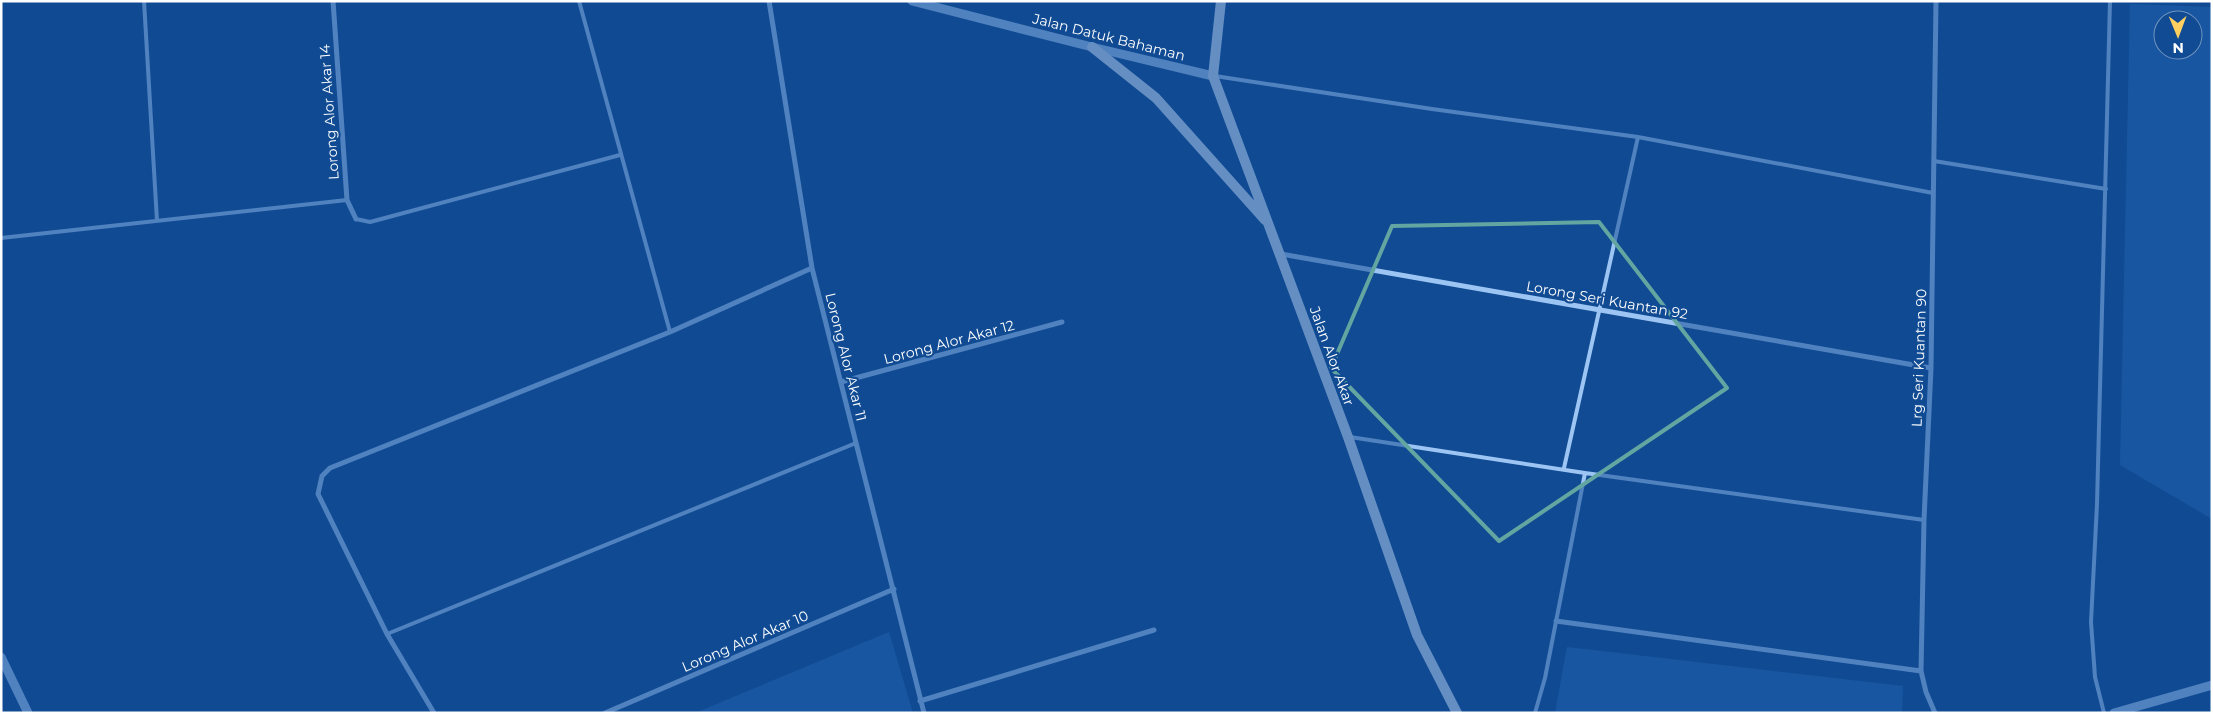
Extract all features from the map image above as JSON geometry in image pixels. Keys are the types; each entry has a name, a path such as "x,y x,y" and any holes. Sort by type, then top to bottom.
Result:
{"main road":[{"name":"Jalan Alor Akar","path":"1221,1 1214,76 1348,437 1417,635 1457,713"},
{"path":"1092,47 1156,98 1269,225"}],"street":[{"name":"Lorong Alor Akar 14","path":"333,1 347,200 356,219"},
{"name":"Lorong Alor Akar 11","path":"769,1 812,268 924,713"},
{"name":"Jalan Datuk Bahaman","path":"912,1 1214,76"},
{"name":"Lrg Seri Kuantan 90","path":"1935,713 1926,692 1921,671 1924,520 1931,368 1936,1"},
{"name":"Lorong Seri Kuantan 92","path":"1280,254 1931,368"},
{"path":"434,713 387,634 318,494 322,476 330,468 339,464 670,332 812,268"},
{"name":"Lorong Alor Akar 12","path":"841,382 1062,322"},
{"name":"Lorong Alor Akar 10","path":"605,713 894,589"},
{"path":"1556,621 1921,671"},
{"path":"920,701 1154,630"},
{"path":"1,657 28,713"},
{"path":"2114,713 2212,686"}],"lane":[{"path":"144,1 157,221"},
{"path":"579,1 670,332"},
{"path":"2104,713 2095,677 2091,622 2097,494 2110,1"},
{"path":"1214,76 1432,109 1638,137 1933,193"},
{"path":"1564,468 1638,137"},
{"path":"356,219 370,222 620,155"},
{"path":"1934,161 2106,189"},
{"path":"1,238 347,200"},
{"path":"1348,437 1564,468 1585,473 1924,520"},
{"path":"387,634 856,443"},
{"path":"1535,713 1556,621 1585,473"}],"highlighted area":[{"path":"1599,222 1727,388 1499,541 1331,368 1392,226"}],"shaded area":[{"path":"2130,4 2212,7 2212,519 2120,465"},
{"path":"889,632 913,713 695,713"},
{"path":"1567,647 1903,686 1902,713 1555,713"}]}
